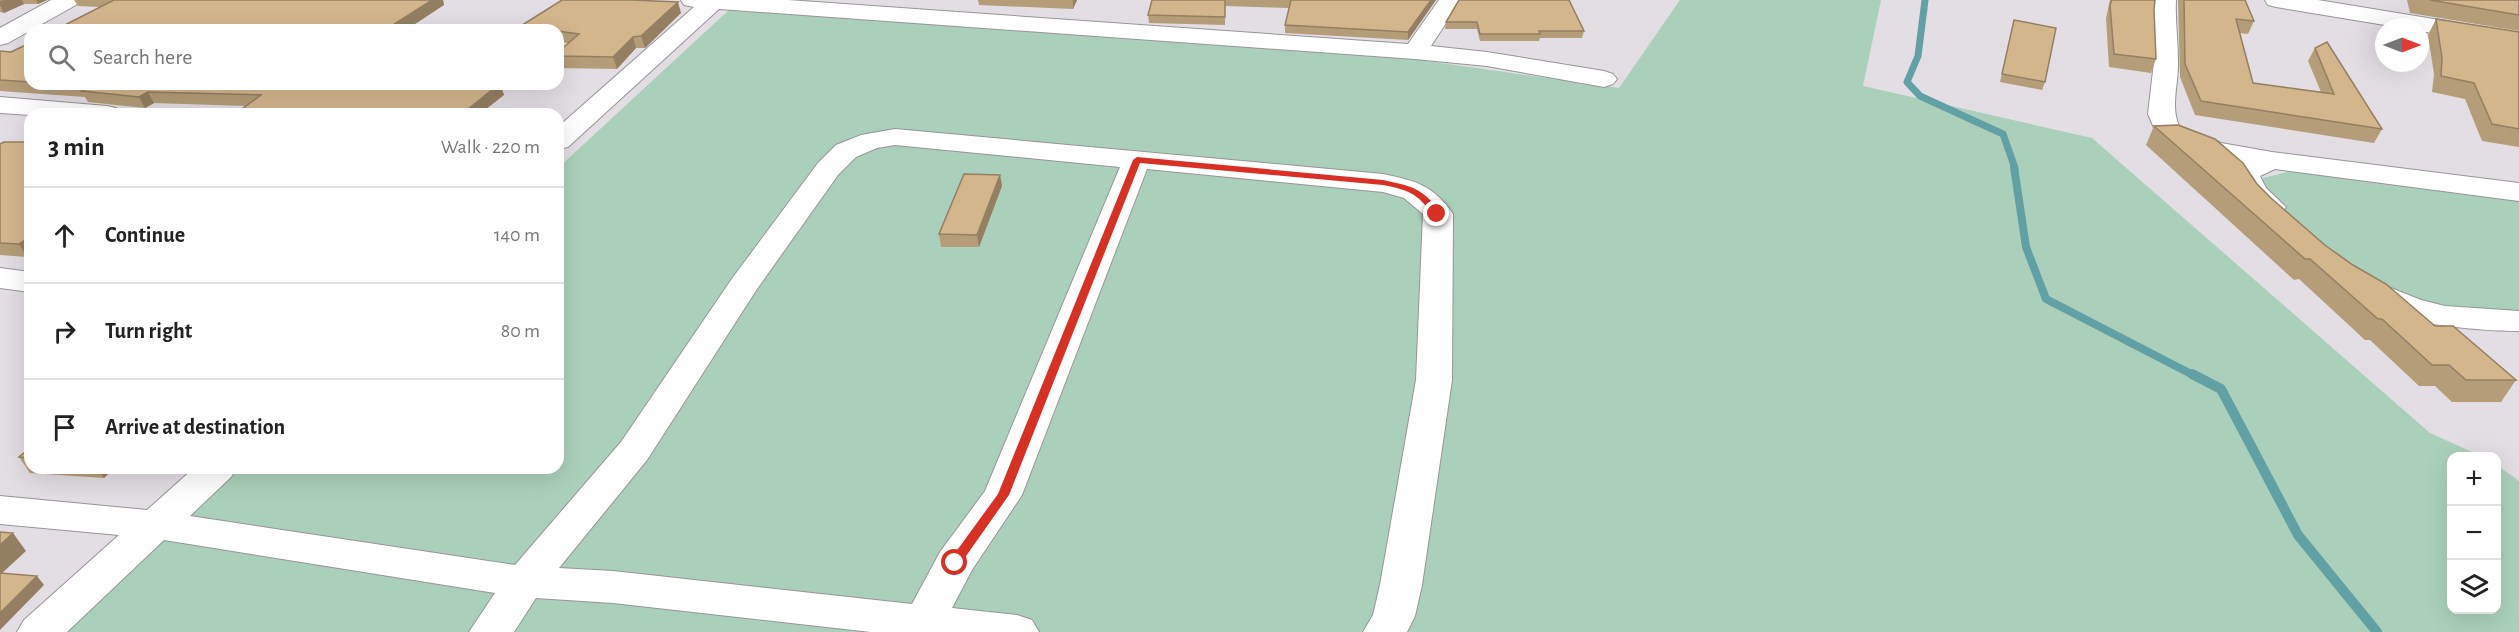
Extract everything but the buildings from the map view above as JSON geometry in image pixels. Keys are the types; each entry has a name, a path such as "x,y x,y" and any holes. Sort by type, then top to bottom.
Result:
{"street":[{"path":"25,24 68,0"},
{"path":"564,135 707,0 1415,52 1487,59 1604,79"},
{"path":"1415,52 1450,0"},
{"path":"2165,0 2163,23 2166,62 2161,114 2168,131 2214,150 2272,160 2519,192"},
{"path":"2276,0 2519,40"},
{"path":"0,38 24,25"},
{"path":"0,105 36,108"},
{"path":"491,632 525,582 634,451 742,287 828,169 846,151 870,141 895,137 1383,183 1422,194 1437,214 1434,380 1401,585 1394,616 1385,632"},
{"path":"923,623 955,563 1004,495 1137,160"},
{"path":"2272,160 2251,169 2246,176 2254,192 2288,223"},
{"path":"2348,276 2388,299 2425,313 2479,321 2519,321"},
{"path":"0,279 24,281"},
{"path":"39,632 212,474"},
{"path":"0,510 158,525 525,582 613,587 1017,632"}],"green space":[{"path":"1680,0 1881,0 1863,86 2092,138 2430,433 2472,452 2447,452 2447,614 2501,614 2501,468 2519,481 2519,632 58,632 229,474 564,474 564,162 731,8 1420,60 1619,88"},
{"path":"2299,169 2519,197 2519,313 2411,303 2367,283 2262,191 2263,178"}],"waterway":[{"path":"1925,0 1918,56 1907,82 1920,96 2003,134 2015,168"},
{"path":"2014,167 2026,247 2046,299 2195,376"},
{"path":"2192,374 2221,389 2298,535 2377,632"}],"route":[{"path":"955,563 1004,495 1137,160 1383,183 1422,194 1437,214"}]}
